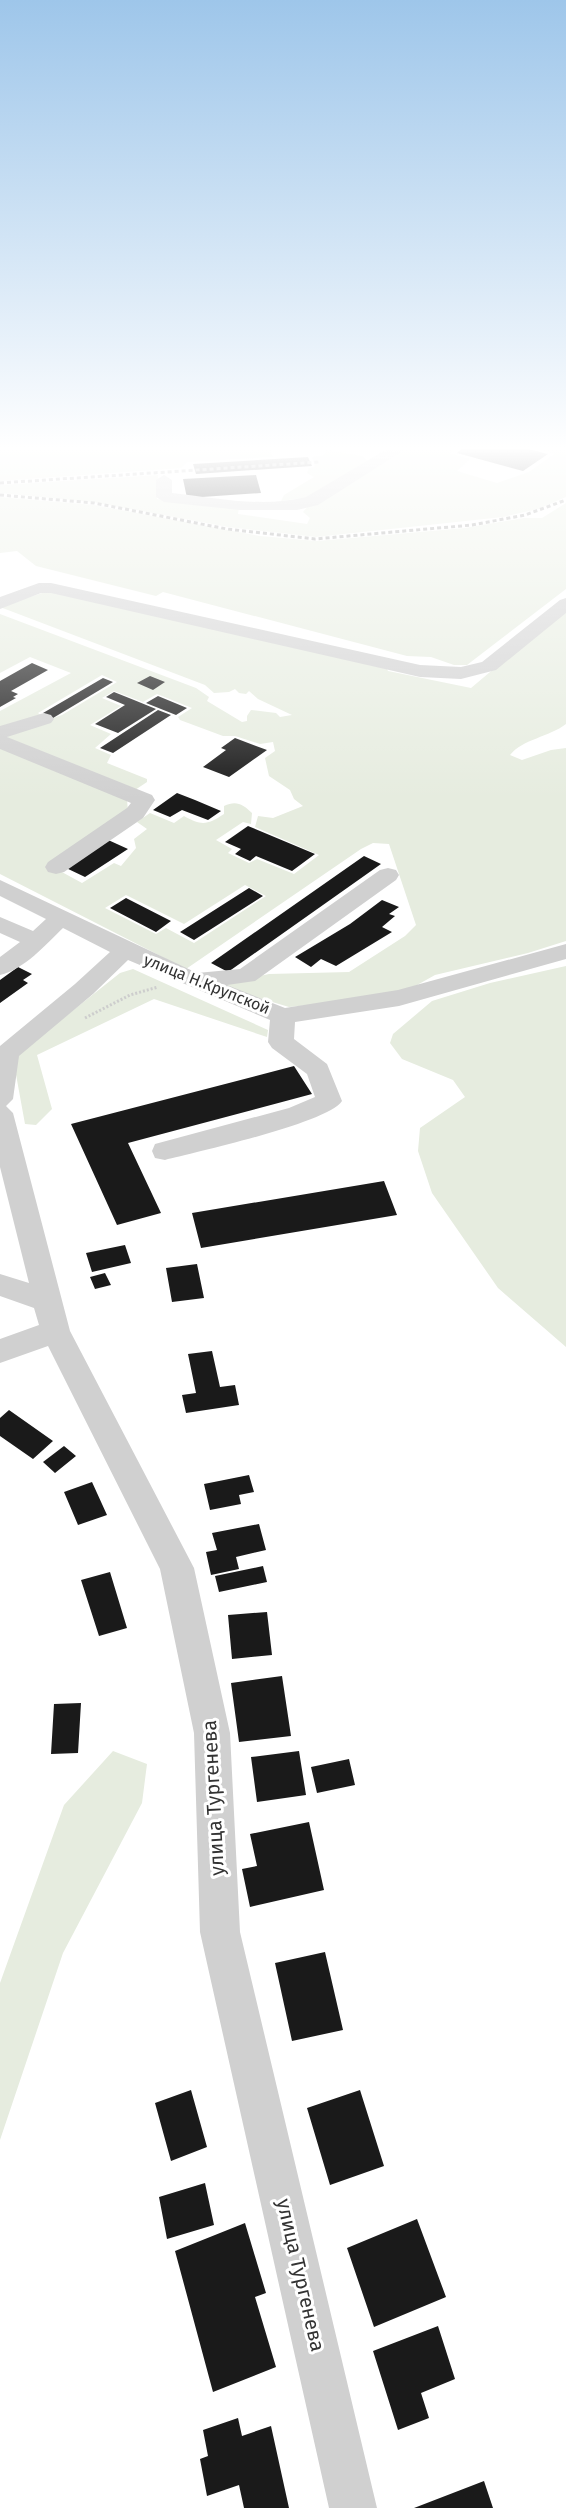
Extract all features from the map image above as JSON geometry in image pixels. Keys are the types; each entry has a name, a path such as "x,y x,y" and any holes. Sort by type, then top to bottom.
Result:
{"street":[{"path":"0,603 39,588 51,588 420,671 462,673 489,666 566,604"},
{"path":"0,733 44,719"},
{"path":"0,742 144,800 135,813 56,867"},
{"path":"194,981 246,976 388,875"},
{"name":"улица Н.Крупской","path":"0,887 125,950 194,981 283,1016 399,998 566,951"},
{"path":"0,968 62,918"},
{"path":"0,924 36,940"},
{"path":"0,1099 7,1053 125,950"},
{"path":"165,1151 298,1114 329,1101 318,1070 281,1042 283,1016"},
{"name":"улица Тургенева","path":"0,1113 52,1316 177,1568 212,1733 220,1932 353,2508"},
{"path":"0,1285 52,1316 0,1351"}],"path":[{"path":"81,1021 130,995 194,981"}],"shaded area":[{"path":"36,566 566,566 566,589 467,665 454,665 431,657 407,656 163,592 156,596"},
{"path":"51,590 388,671 471,688 566,608 566,724 522,745 510,755 522,760 551,750 566,748 566,941 528,953 435,975 410,989 289,1007 223,984 269,974 349,972 405,936 416,925 389,844 373,843 361,849 186,969 0,874 0,747 127,799 128,812 49,865 82,883 114,863 121,866 136,848 134,839 147,829 137,822 150,813 174,823 184,816 204,823 224,814 224,806 232,803 246,807 252,813 251,824 243,822 216,840 232,849 228,853 249,863 257,859 294,874 319,855 255,827 258,816 273,818 303,806 294,799 290,790 269,776 265,758 275,751 273,742 260,744 235,736 223,736 180,720 178,717 192,708 157,694 143,702 114,691 102,698 121,706 90,725 111,734 95,748 111,755 107,763 147,779 147,782 132,792 6,741 9,733 62,715 117,682 102,675 38,713 42,716 0,729 0,711 71,673 30,657 0,673 0,614 196,688 209,697 207,701 242,722 247,721 251,710 276,713 280,717 292,715 258,699 249,691 246,694 239,693 235,689 229,692 214,693 205,685 0,607","holes":["245,885 266,896 194,943 166,928 156,934 105,908 126,895 184,924"]},
{"path":"566,966 566,1347 498,1288 432,1193 418,1151 420,1128 465,1097 453,1080 402,1059 390,1043 393,1034 432,1001 490,983"},
{"path":"133,969 268,1030 267,1037 154,999 37,1055 52,1109 36,1125 25,1124 13,1058 120,973"},
{"path":"113,1751 147,1764 142,1803 63,1953 0,2140 0,1983 64,1805"}],"building":[{"path":"32,663 48,670 11,691 18,694 13,697 16,698 0,707 0,681"},
{"path":"150,676 165,682 153,690 137,683"},
{"path":"103,678 113,682 53,718 43,713"},
{"path":"114,692 156,709 118,733 95,724 125,705 106,697"},
{"path":"158,696 187,708 176,715 146,703"},
{"path":"158,710 171,715 113,753 100,748"},
{"path":"235,738 267,750 229,777 203,767 226,750 221,748"},
{"path":"177,793 221,811 208,820 182,810 170,817 153,810"},
{"path":"248,826 315,854 292,871 256,856 250,861 235,854 241,849 225,842"},
{"path":"106,839 128,849 85,877 64,867"},
{"path":"364,856 381,864 228,972 211,963"},
{"path":"249,888 263,896 194,940 180,932"},
{"path":"126,898 171,921 156,932 110,908"},
{"path":"382,900 399,907 389,914 395,916 382,927 392,932 336,966 321,959 311,967 295,957 350,924"},
{"path":"18,967 32,974 23,980 28,983 0,1003 0,980"},
{"path":"294,1066 312,1094 128,1143 161,1213 117,1225 71,1124"},
{"path":"384,1181 397,1215 201,1248 192,1213"},
{"path":"125,1245 131,1263 92,1272 86,1253"},
{"path":"197,1264 204,1298 172,1302 166,1268"},
{"path":"105,1273 111,1285 95,1289 90,1277"},
{"path":"212,1351 220,1387 235,1385 239,1405 186,1413 182,1395 196,1393 188,1354"},
{"path":"9,1410 53,1441 33,1459 0,1436 0,1418"},
{"path":"64,1446 76,1456 55,1473 43,1462"},
{"path":"249,1475 254,1492 239,1495 241,1504 210,1510 204,1484"},
{"path":"92,1482 107,1515 78,1525 64,1492"},
{"path":"259,1524 266,1550 236,1557 239,1569 211,1575 206,1552 217,1550 212,1533"},
{"path":"263,1566 267,1582 219,1592 215,1576"},
{"path":"110,1572 127,1628 99,1636 81,1580"},
{"path":"267,1612 272,1655 232,1659 228,1615"},
{"path":"282,1676 291,1736 239,1742 231,1683"},
{"path":"81,1703 78,1753 51,1754 54,1704"},
{"path":"299,1751 306,1795 257,1802 251,1757"},
{"path":"349,1759 355,1785 317,1793 311,1767"},
{"path":"309,1822 324,1890 250,1907 242,1869 257,1866 250,1834"},
{"path":"325,1952 343,2030 292,2041 275,1963"},
{"path":"191,2090 207,2147 171,2161 155,2103"},
{"path":"360,2090 384,2166 330,2185 307,2108"},
{"path":"205,2183 214,2225 167,2239 159,2197"},
{"path":"417,2219 446,2297 374,2327 347,2248"},
{"path":"245,2223 266,2293 255,2297 276,2367 213,2392 175,2251"},
{"path":"438,2326 455,2379 421,2393 429,2418 398,2430 373,2351"},
{"path":"238,2418 242,2436 271,2426 289,2508 244,2508 239,2485 207,2496 200,2459 208,2456 203,2430"},
{"path":"484,2481 493,2508 414,2508"}]}
